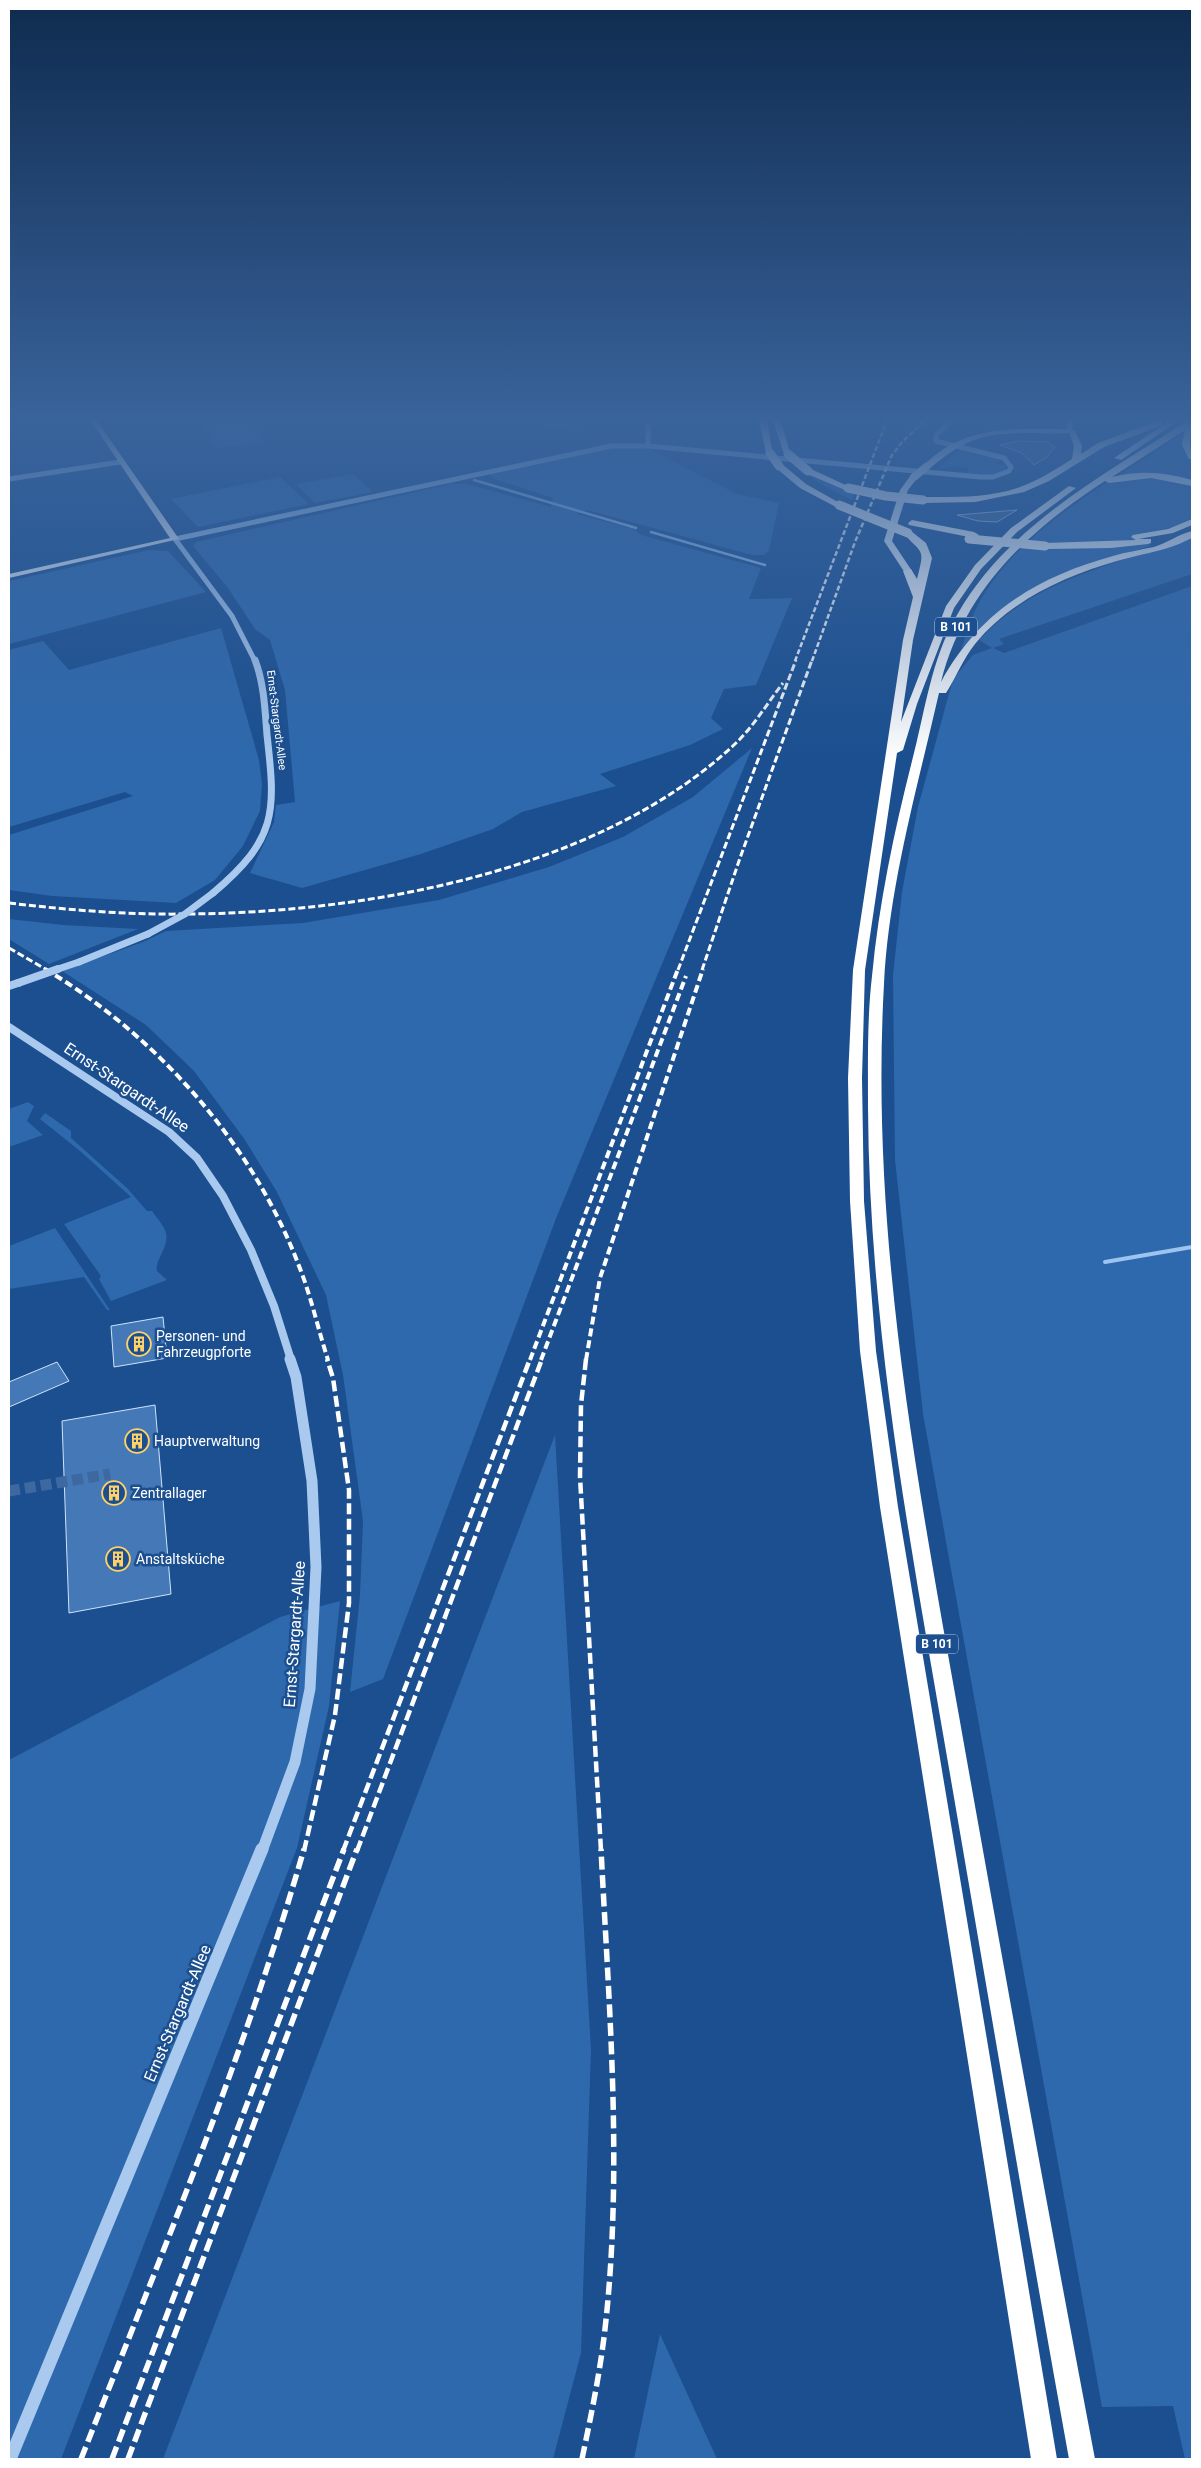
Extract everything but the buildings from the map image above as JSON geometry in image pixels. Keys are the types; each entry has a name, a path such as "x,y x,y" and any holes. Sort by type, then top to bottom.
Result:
{"highway":[{"path":"887,787 893,732 917,595 922,586 927,553 912,530"},
{"path":"925,530 971,537 1047,543 1135,543 1192,532"},
{"name":"B 101","path":"1014,530 978,567 948,608 912,704 887,787 869,892 859,970 855,1068 857,1201 868,1351 889,1507 1044,2459"},
{"name":"B 101","path":"1032,530 992,570 963,611 944,660 931,709 902,822 878,971 875,1138 883,1274 914,1511 1034,2199 1082,2459"},
{"path":"1047,543 1130,538 1172,530"},
{"path":"931,709 962,655 977,635 997,617 1026,597 1046,585 1078,571 1169,544 1192,532"},
{"path":"908,571 914,582 917,595"}],"main road":[{"path":"9,576 175,539 169,530"},
{"path":"891,530 888,541 908,571"}],"street":[{"path":"175,539 216,530"},
{"name":"Ernst-Stargardt-Allee","path":"9,986 79,962 148,934 185,914 213,893 251,855 270,818 272,791 260,677 249,646 221,602 175,539"},
{"name":"Ernst-Stargardt-Allee","path":"9,1027 169,1132 197,1158 223,1196 251,1250 274,1306 296,1377 311,1472 316,1567 310,1689 295,1762 238,1909 10,2459"}],"shaded area":[{"path":"248,530 635,530 641,535 761,568 749,599 792,598 756,685 724,689 711,718 723,729 690,745 600,774 616,786 522,812 493,829 421,854 302,888 250,873 274,822 276,805 295,802 285,690 270,640 255,629 228,588 193,546 196,542"},
{"path":"661,530 773,530 769,550 764,555 752,555"},
{"path":"1042,530 1160,530 1140,535 1151,546 1102,560 1007,605 991,618 961,649 979,603 997,576 1019,551"},
{"path":"1192,537 1192,574 999,639 1004,644 993,648 1004,653 1192,586 1192,2459 1185,2459 1173,2406 1102,2407 923,1414 895,1160 893,975 902,892 918,807 953,679 973,655 992,648 979,640 1001,619 1051,588 1078,576"},
{"path":"149,550 168,551 206,592 9,644 9,581"},
{"path":"221,628 259,760 262,784 260,811 243,846 215,880 176,903 52,896 9,890 9,835 133,796 125,792 9,827 9,650 43,641 69,670"},
{"path":"752,748 557,1216 383,1679 350,1692 360,1595 363,1521 343,1375 326,1295 277,1192 245,1140 194,1071 146,1025 62,971 143,942 166,931 303,923 439,900 549,867 623,837 693,797"},
{"path":"9,919 63,925 138,929 49,964 9,939"},
{"path":"28,1102 34,1106 27,1121 43,1135 9,1147 9,1109"},
{"path":"45,1113 71,1131 71,1138 127,1188 147,1211 152,1211 166,1232 166,1241 157,1271 167,1280 111,1301 99,1279 101,1276 64,1224 131,1197 80,1151 40,1119"},
{"path":"55,1228 110,1310 107,1310 84,1277 9,1289 9,1246"},
{"path":"555,1435 591,2050 581,2353 553,2459 163,2459"},
{"path":"340,1601 329,1706 297,1848 61,2459 9,2459 9,1760 280,1617"},
{"path":"660,2334 717,2459 634,2459"}],"waterway":[{"path":"651,532 765,565"},
{"path":"1105,1262 1192,1247"}],"tunnel":[{"path":"9,1491 110,1474"}],"railway":[{"path":"795,661 845,530"},
{"path":"812,661 860,530"},
{"path":"678,970 796,660"},
{"path":"702,970 740,858 812,660"},
{"path":"9,903 75,910 142,914 256,912 329,905 404,893 478,876 550,853 619,824 681,787 743,736 783,683"},
{"path":"9,948 47,970"},
{"path":"45,969 86,996 162,1060 197,1097 228,1136 256,1178 279,1221 303,1277 328,1360"},
{"path":"530,1360 678,969"},
{"path":"586,1360 600,1278 703,969"},
{"path":"541,1360 686,976"},
{"path":"304,1851 335,1715 349,1603 349,1490 333,1378 327,1359"},
{"path":"343,1851 530,1359"},
{"path":"357,1851 542,1359"},
{"path":"586,1359 581,1405 580,1477 601,1851"},
{"path":"81,2459 200,2157 255,2004 304,1849"},
{"path":"112,2459 344,1849"},
{"path":"128,2459 357,1849"},
{"path":"582,2459 598,2378 605,2329 613,2209 613,2089 601,1849"}],"place":[{"name":"Personen- und Fahrzeugpforte","path":"139,1344"},
{"name":"Hauptverwaltung","path":"137,1441"},
{"name":"Zentrallager","path":"114,1493"},
{"name":"Anstaltsküche","path":"118,1559"}]}
